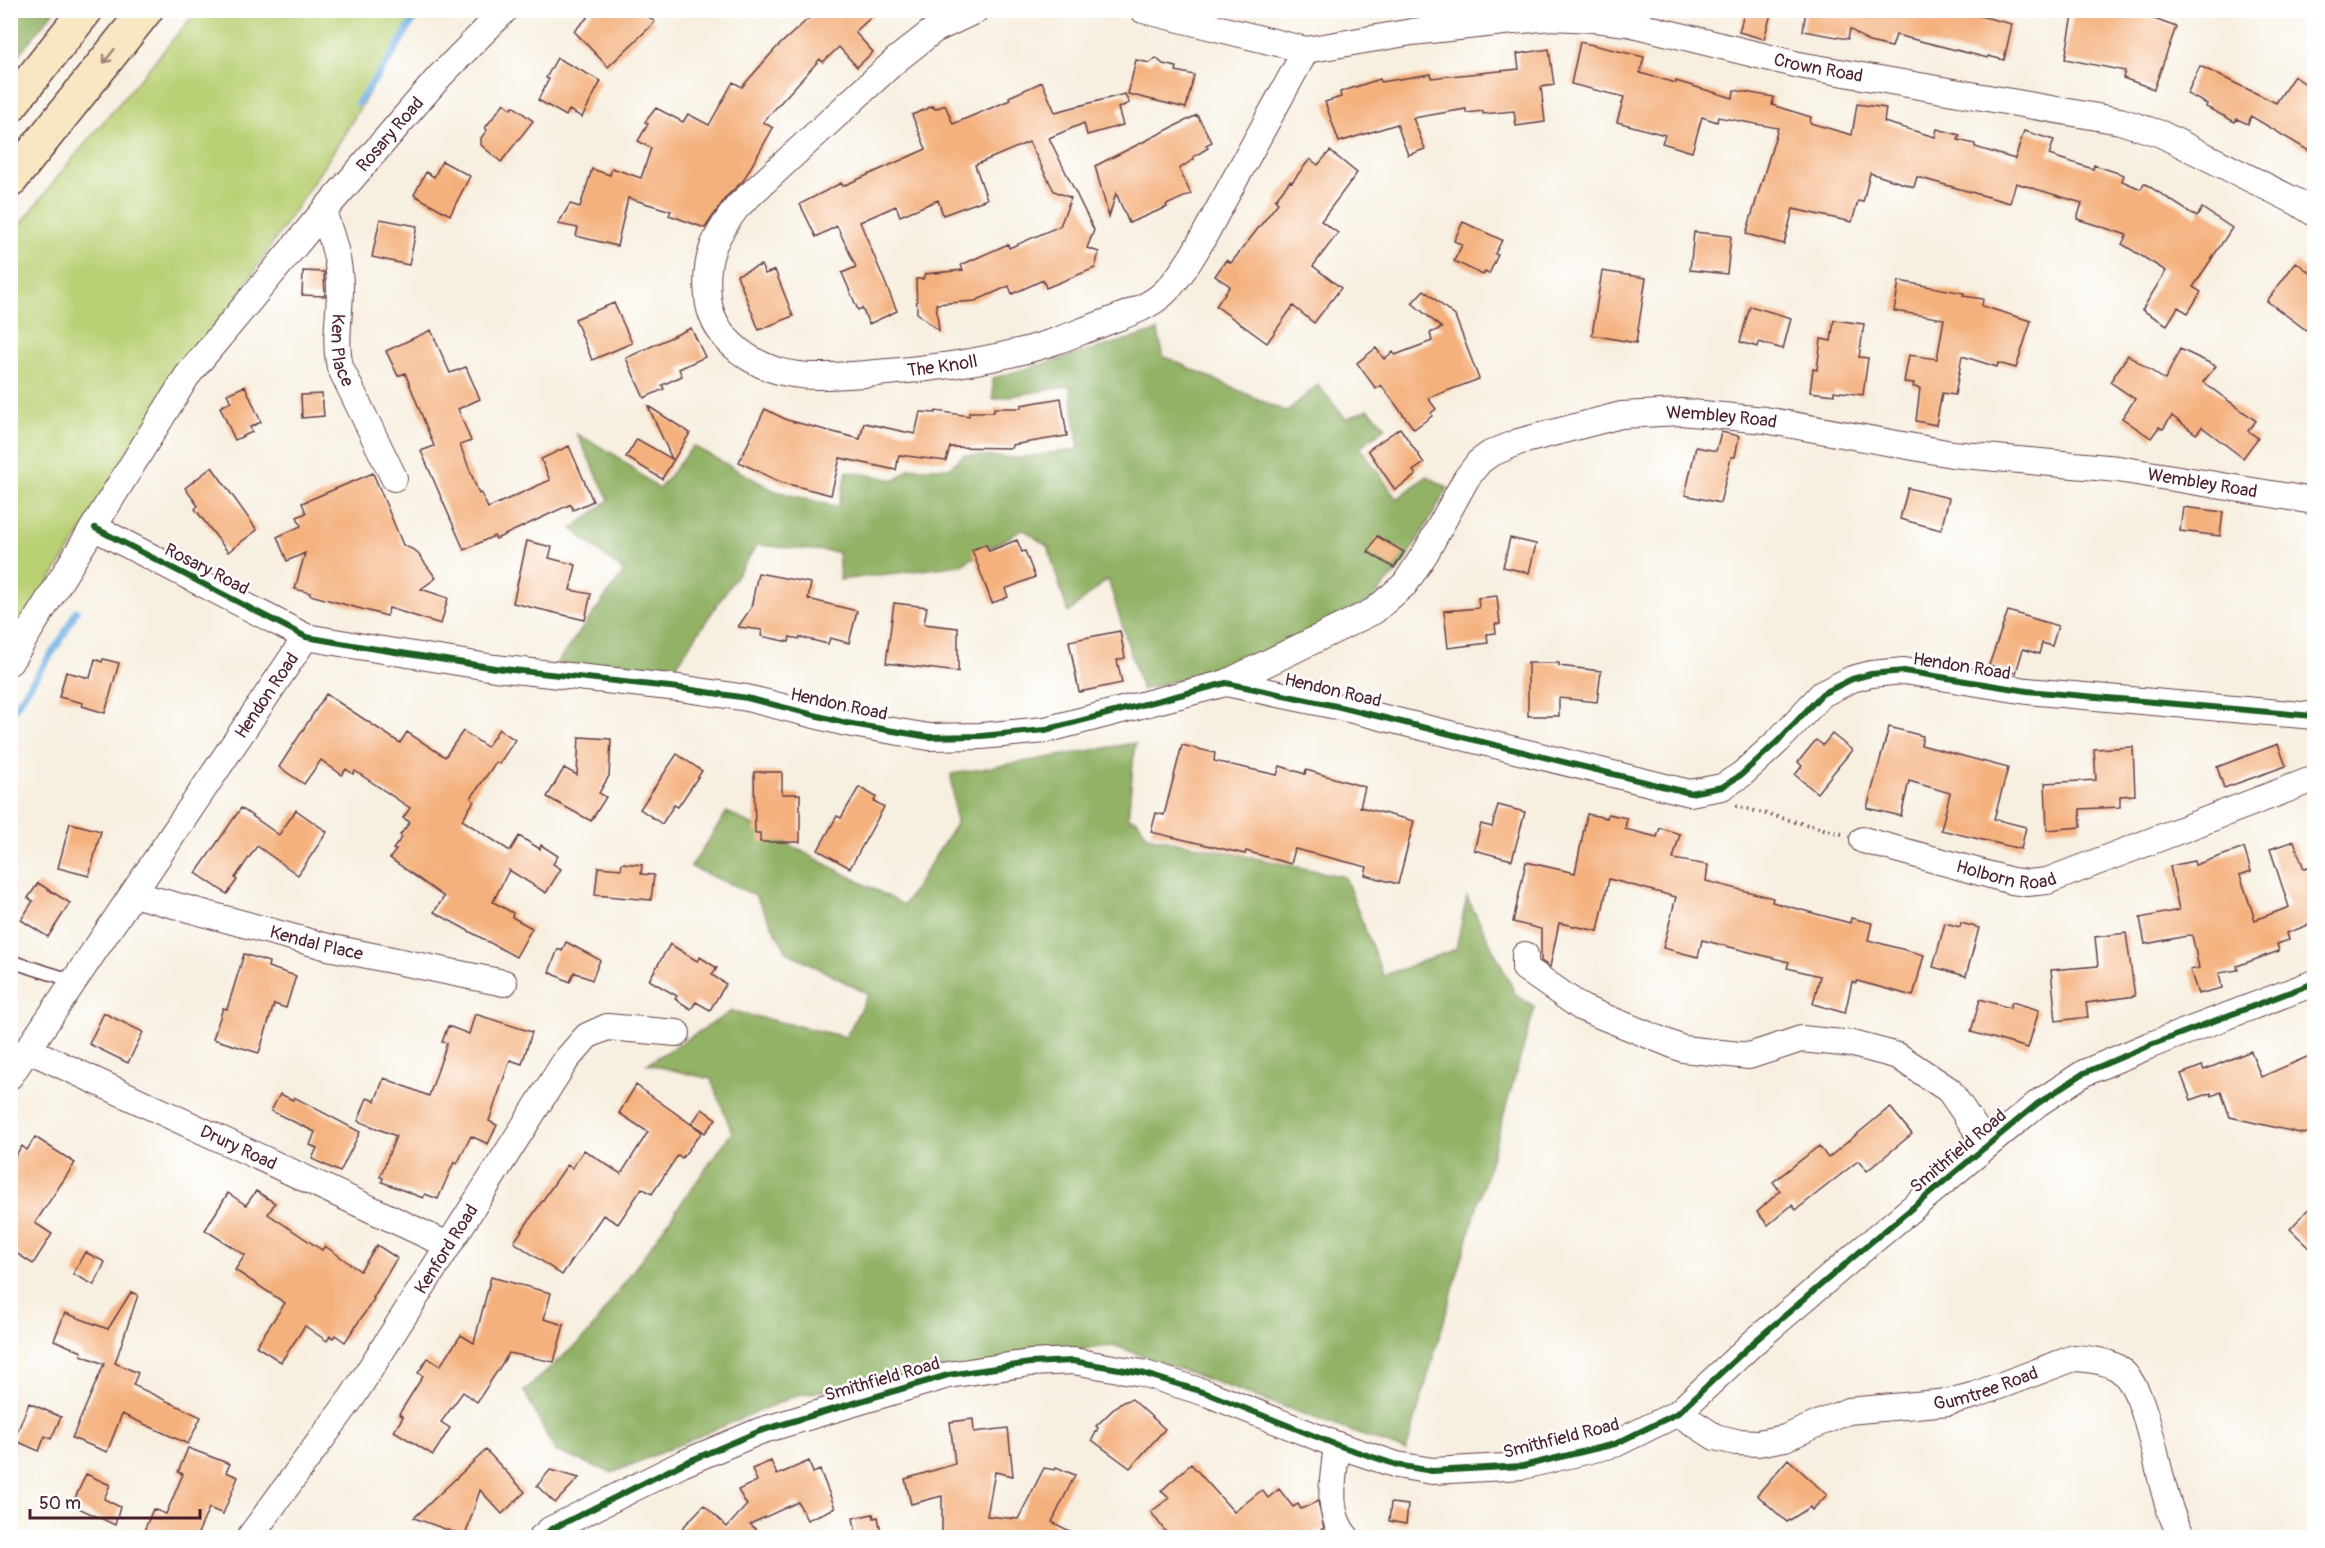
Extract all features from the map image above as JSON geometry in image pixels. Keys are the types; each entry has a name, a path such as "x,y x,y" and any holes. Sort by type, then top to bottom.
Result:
{"main road":[{"path":"10,106 86,10"},
{"path":"10,181 146,10"}],"street":[{"name":"Rosary Road","path":"10,663 188,376 323,212 440,76 505,10"},
{"name":"The Knoll","path":"976,10 934,30 896,60 738,206 724,224 710,251 706,277 709,311 724,338 742,353 762,365 797,374 834,376 919,370 999,356 1051,342 1147,305 1164,294 1198,245 1306,50"},
{"path":"1143,10 1306,50"},
{"name":"Crown Road","path":"1306,50 1412,33 1550,17 1628,23 1799,65 2120,121 2161,134 2297,202 2314,213"},
{"name":"Ken Place","path":"323,212 339,263 337,354 340,367 394,478"},
{"name":"Wembley Road","path":"1226,683 1374,611 1405,584 1426,552 1466,479 1479,462 1490,454 1518,442 1621,416 1680,412 1765,420 1952,454 2118,469 2314,501"},
{"name":"Rosary Road","path":"95,528 306,637"},
{"name":"Hendon Road","path":"10,1077 306,637 495,668 747,698 846,723 929,737 1045,730 1226,683 1326,704 1690,793 1722,787 1742,775 1822,694 1852,679 1871,674 1904,671 2027,691 2314,716"},
{"name":"Holborn Road","path":"1863,840 2012,881 2027,883 2047,881 2314,779"},
{"name":"Kendal Place","path":"133,894 328,947 504,983"},
{"path":"1525,955 1525,968 1582,1008 1683,1049 1749,1056 1801,1039 1853,1044 1898,1056 1949,1090 1987,1145"},
{"name":"Smithfield Road","path":"541,1538 550,1530 682,1464 760,1431 948,1375 1030,1363 1073,1361 1142,1373 1209,1394 1337,1445 1397,1466 1424,1470 1494,1469 1522,1466 1615,1444 1678,1413 1755,1341 1987,1145 2037,1104 2084,1073 2148,1046 2314,983"},
{"name":"Kenford Road","path":"249,1538 353,1396 566,1060 587,1036 607,1027 677,1033"},
{"name":"Drury Road","path":"29,1050 448,1245"},
{"name":"Gumtree Road","path":"1678,1413 1715,1437 1736,1442 1758,1443 1785,1438 1848,1411 1949,1402 1975,1395 2074,1358 2091,1359 2116,1366 2132,1380 2141,1403 2166,1497 2184,1538"},
{"path":"1337,1445 1331,1495 1335,1518 1347,1538"}],"lane":[{"path":"10,961 74,981"}],"path":[{"path":"1690,793 1863,840"}],"green space":[{"path":"10,11 54,11 11,64"},
{"path":"197,11 419,11 335,149 11,639 11,237 63,170"},
{"path":"1158,331 1163,356 1286,412 1318,385 1346,419 1368,409 1386,427 1360,447 1397,499 1427,476 1448,488 1404,563 1371,601 1252,659 1142,690 1108,579 1068,613 1048,547 1023,529 961,565 840,580 838,552 757,545 674,669 556,664 624,572 572,529 609,500 577,434 615,455 659,489 693,446 775,491 838,507 847,471 896,480 910,468 949,468 964,455 1019,458 1079,449 1070,386 993,399 993,378"},
{"path":"1135,743 1128,818 1137,820 1148,836 1345,877 1383,976 1456,949 1467,897 1516,995 1535,1007 1406,1451 1113,1345 797,1395 612,1473 555,1451 524,1391 588,1334 732,1132 711,1079 647,1064 732,1011 846,1037 868,994 787,952 755,895 691,867 727,812 904,905 956,824 951,774"}],"building":[{"path":"595,10 640,10 655,22 608,67 574,31"},
{"path":"818,10 879,10 855,32 873,52 857,67 839,47 823,62 820,59 763,122 773,128 743,181 726,197 705,228 669,215 671,211 628,198 617,246 576,236 578,228 558,224 570,204 580,207 592,169 610,175 612,168 641,178 651,148 638,141 648,124 645,122 656,108 683,122 688,114 709,125 733,82 742,87 776,48"},
{"path":"1745,10 1772,10 1764,39 1739,32"},
{"path":"1806,10 1956,10 2012,24 2004,60 1896,35 1892,47 1869,42 1850,29 1848,39 1803,31"},
{"path":"2074,10 2130,10 2176,27 2154,89 2123,78 2125,71 2065,59"},
{"path":"1580,42 1644,57 1640,73 1733,98 1734,90 1774,97 1772,105 1811,117 1810,123 1852,135 1857,104 1886,108 1884,122 1935,137 1937,129 1960,135 1958,140 2015,159 2024,131 2054,140 2049,155 2093,169 2094,165 2124,175 2122,181 2141,189 2144,183 2197,217 2202,208 2232,228 2193,287 2201,292 2188,313 2178,307 2167,325 2142,310 2166,271 2122,244 2127,235 2077,219 2082,203 2016,183 2010,203 1917,177 1914,187 1870,173 1863,202 1858,201 1852,222 1793,209 1784,244 1746,234 1778,128 1718,117 1717,122 1702,117 1692,152 1662,143 1665,135 1617,122 1624,97 1571,84"},
{"path":"1549,49 1554,85 1541,87 1545,122 1516,126 1514,111 1483,114 1483,111 1466,113 1466,109 1413,118 1425,149 1408,155 1397,124 1339,142 1325,102 1341,97 1340,92 1380,79 1381,82 1431,74 1431,78 1519,69 1517,54"},
{"path":"557,58 601,81 582,117 569,110 566,116 538,100"},
{"path":"1156,58 1163,64 1177,67 1176,71 1194,75 1186,108 1128,94 1136,60 1150,63"},
{"path":"2200,66 2276,103 2294,76 2314,90 2314,154 2251,116 2248,124 2237,119 2235,122 2187,94"},
{"path":"1042,82 1055,112 1125,94 1129,103 1118,108 1123,125 1087,135 1084,123 1049,138 1094,230 1087,248 1099,252 1095,268 1046,288 1043,280 1012,294 1009,286 975,301 936,304 939,331 917,313 916,279 923,279 925,274 963,270 961,265 1008,244 1009,248 1060,226 1071,198 1054,191 1029,142 975,165 987,199 943,215 938,200 900,216 896,206 860,222 897,311 869,324 862,308 858,310 842,273 856,267 837,226 816,237 800,204 841,183 843,186 926,149 912,115 933,106 935,109 945,105 953,124 1010,100 1009,97"},
{"path":"504,103 511,109 513,106 533,121 501,162 481,145 481,138 487,130 485,128"},
{"path":"1197,115 1212,142 1206,145 1208,148 1179,169 1191,194 1129,223 1116,193 1109,217 1095,166"},
{"path":"1330,151 1357,173 1321,221 1338,233 1313,266 1341,288 1314,323 1293,306 1267,343 1216,306 1230,286 1215,276 1226,260 1231,263 1278,203 1275,200 1310,159 1318,165"},
{"path":"442,161 470,176 450,215 414,195 426,172 434,177"},
{"path":"380,219 417,226 409,265 372,257"},
{"path":"1463,222 1502,240 1489,274 1485,272 1483,275 1454,261 1462,245 1454,241"},
{"path":"1694,232 1731,236 1727,274 1690,270"},
{"path":"2296,262 2314,276 2314,336 2267,301"},
{"path":"761,265 765,274 775,270 793,316 759,330 737,275"},
{"path":"303,271 324,272 325,296 302,295"},
{"path":"1602,271 1646,278 1636,343 1592,335"},
{"path":"1899,281 1964,293 1963,296 1983,299 1982,306 2031,321 2016,368 1998,363 1997,367 1962,356 1955,395 1942,393 1936,425 1916,421 1920,388 1913,387 1914,383 1904,382 1909,355 1937,359 1944,319 1894,311"},
{"path":"1424,290 1455,316 1479,379 1428,398 1436,409 1431,413 1432,416 1414,429 1381,385 1376,389 1357,363 1376,348 1384,359 1393,352 1395,355 1432,341 1430,333 1442,328 1412,303"},
{"path":"614,303 632,343 592,360 575,319"},
{"path":"1750,306 1791,318 1783,349 1759,342 1758,347 1740,342"},
{"path":"1834,320 1864,324 1859,357 1868,358 1863,395 1834,391 1834,395 1810,392 1813,369 1817,370 1821,339 1831,341"},
{"path":"691,328 705,357 679,369 682,376 662,385 664,389 644,398 626,358"},
{"path":"431,330 450,373 466,367 480,399 458,409 471,441 460,445 479,494 481,493 488,508 550,480 541,459 569,446 593,501 573,510 571,504 496,539 494,536 464,550 421,451 434,446 405,373 398,376 386,351"},
{"path":"2180,349 2216,366 2203,382 2256,421 2248,431 2258,438 2243,458 2202,427 2196,434 2172,416 2163,429 2159,427 2151,438 2122,418 2135,399 2110,382 2128,355 2165,380"},
{"path":"245,386 261,422 250,427 252,432 235,440 220,407 231,402 227,394"},
{"path":"322,394 324,416 302,418 301,395"},
{"path":"1061,398 1067,436 1012,445 1012,448 950,447 946,461 899,455 896,470 840,458 831,495 780,482 739,462 765,409 787,420 860,439 864,423 915,434 920,412 936,413 936,411 969,416 969,412 994,412 994,408 1021,408 1021,405"},
{"path":"648,406 690,433 662,479 626,457 637,439 672,459"},
{"path":"1400,428 1424,463 1413,471 1416,475 1395,490 1368,450"},
{"path":"1721,432 1739,436 1735,457 1731,457 1720,503 1685,495 1696,447 1716,451"},
{"path":"212,467 257,530 228,552 195,509 198,506 185,488"},
{"path":"373,473 403,545 416,551 436,578 421,589 448,598 441,624 389,608 387,616 295,589 305,553 287,561 277,537 301,526 297,517 306,513 302,503"},
{"path":"1908,488 1949,498 1941,530 1900,519"},
{"path":"2183,507 2223,512 2220,536 2180,531"},
{"path":"1377,536 1404,552 1394,568 1368,552"},
{"path":"1510,538 1536,544 1529,573 1503,567"},
{"path":"1017,540 1022,552 1025,551 1035,577 1005,589 1008,597 992,603 972,550 986,544 989,551"},
{"path":"527,541 552,547 549,558 576,565 570,590 591,594 585,620 513,603"},
{"path":"758,573 811,583 808,599 857,611 849,643 830,638 828,644 800,637 799,639 790,637 789,642 761,636 762,630 738,627 751,608"},
{"path":"1497,596 1500,624 1495,624 1496,633 1487,634 1488,643 1448,648 1444,611 1479,608 1478,598"},
{"path":"894,603 927,607 924,624 958,628 958,672 886,663"},
{"path":"2008,611 2058,626 2052,646 2042,643 2039,654 2023,649 2016,673 1989,665"},
{"path":"1120,631 1125,658 1117,660 1122,683 1079,692 1069,641"},
{"path":"95,659 102,662 103,659 119,663 105,713 82,706 83,703 59,697 66,672 90,678"},
{"path":"1528,663 1559,663 1559,666 1601,671 1597,702 1559,698 1559,716 1528,716"},
{"path":"326,694 400,743 407,732 445,757 463,731 487,747 499,729 515,740 499,764 496,762 471,798 474,801 462,820 510,851 519,836 540,849 541,845 558,856 553,864 561,869 546,893 509,870 493,902 513,913 512,917 532,928 516,957 434,912 444,897 390,858 396,850 393,849 402,837 400,835 410,822 403,818 410,808 355,771 353,774 346,769 342,775 321,760 304,784 279,767"},
{"path":"1889,727 1923,736 1921,745 2008,768 1994,819 2026,827 2021,849 1941,830 1950,793 1909,781 1901,816 1867,808"},
{"path":"1832,734 1852,750 1817,793 1795,775 1802,766 1798,762 1816,740 1823,745"},
{"path":"579,737 611,739 609,776 599,793 606,797 591,821 547,797 564,768 577,775"},
{"path":"2278,744 2286,766 2224,788 2217,767"},
{"path":"1182,745 1215,753 1214,761 1277,775 1280,766 1305,774 1306,770 1365,787 1360,807 1414,821 1398,884 1365,875 1367,867 1295,849 1291,864 1246,851 1245,854 1151,832 1156,813 1164,815"},
{"path":"2133,747 2135,795 2120,796 2120,807 2080,809 2081,827 2047,830 2045,783 2096,780 2094,749"},
{"path":"677,754 702,771 678,807 674,805 662,824 640,809"},
{"path":"754,772 782,772 782,794 800,794 800,842 760,842 760,833 755,833"},
{"path":"859,787 876,797 874,801 884,807 850,868 818,850 837,816 841,818"},
{"path":"1498,805 1525,812 1512,860 1474,850 1481,824 1492,827"},
{"path":"241,808 279,835 296,810 327,832 298,875 257,846 227,894 196,873"},
{"path":"1587,814 1607,818 1608,814 1627,818 1625,829 1657,837 1660,828 1680,834 1673,859 1708,865 1706,881 1773,898 1772,902 1850,923 1851,918 1872,923 1868,940 1924,955 1913,996 1857,981 1852,982 1845,1013 1813,1004 1820,976 1787,968 1789,962 1702,940 1698,957 1663,948 1676,897 1609,879 1598,931 1559,923 1550,967 1541,961 1541,929 1513,922 1526,862 1575,873"},
{"path":"70,823 101,831 89,876 58,868"},
{"path":"2294,841 2304,869 2314,866 2314,923 2287,933 2289,940 2277,944 2279,951 2237,966 2238,970 2219,973 2222,988 2198,994 2190,970 2199,968 2192,935 2145,944 2140,918 2179,910 2170,866 2194,861 2195,865 2244,848 2251,871 2240,875 2255,920 2289,907 2270,849"},
{"path":"622,863 642,865 641,874 654,875 651,900 595,895 598,867 621,869"},
{"path":"38,883 70,903 48,937 21,920 33,901 28,898"},
{"path":"1945,923 1960,927 1961,923 1979,928 1966,976 1933,967"},
{"path":"2126,933 2135,996 2086,1003 2088,1017 2056,1021 2051,970 2098,966 2095,937"},
{"path":"566,942 600,960 592,980 574,972 570,982 549,972 558,949 562,951"},
{"path":"670,944 697,961 700,957 717,968 712,975 726,984 710,1010 696,1002 691,1009 675,999 677,996 649,980"},
{"path":"244,954 269,962 268,967 296,976 286,1008 274,1004 259,1053 213,1039 223,1008 227,1009"},
{"path":"1980,999 2010,1008 2012,1002 2039,1010 2028,1048 1971,1032"},
{"path":"104,1013 143,1032 128,1063 89,1044"},
{"path":"475,1014 532,1032 522,1064 510,1060 489,1121 497,1125 488,1144 471,1136 457,1164 454,1162 438,1199 425,1194 423,1198 382,1182 383,1178 380,1177 396,1136 358,1121 367,1098 375,1101 384,1078 429,1096 447,1043 442,1042 448,1026 469,1034"},
{"path":"2251,1051 2261,1077 2314,1054 2314,1130 2304,1134 2230,1117 2221,1092 2191,1100 2181,1074 2202,1066 2204,1070"},
{"path":"636,1085 702,1132 682,1158 678,1155 652,1194 642,1188 618,1224 603,1215 562,1275 514,1242 567,1165 572,1168 584,1150 621,1174 648,1132 619,1113"},
{"path":"280,1094 293,1100 294,1097 360,1132 340,1172 312,1159 317,1148 310,1145 315,1132 271,1111"},
{"path":"1890,1107 1912,1134 1867,1171 1858,1161 1796,1210 1792,1205 1768,1225 1757,1212 1780,1191 1773,1182 1819,1146 1828,1158"},
{"path":"702,1109 716,1119 705,1133 692,1123"},
{"path":"35,1137 75,1163 35,1223 52,1234 33,1264 10,1249 10,1163 22,1146 27,1150"},
{"path":"256,1191 275,1203 268,1214 322,1250 325,1246 360,1271 377,1245 397,1258 374,1299 345,1342 335,1335 333,1338 330,1336 327,1341 305,1326 281,1362 256,1346 285,1303 235,1270 245,1255 205,1230 228,1193 246,1205"},
{"path":"2314,1203 2314,1252 2290,1229"},
{"path":"85,1252 105,1262 94,1285 73,1274"},
{"path":"491,1277 551,1293 544,1319 564,1325 554,1362 509,1353 477,1402 463,1392 441,1422 450,1428 433,1455 394,1431 403,1417 399,1414 423,1376 418,1373 428,1358 440,1366 461,1335 474,1343"},
{"path":"131,1292 138,1295 115,1363 138,1373 133,1385 201,1417 188,1444 122,1414 107,1452 72,1438 104,1364 81,1355 82,1352 54,1340 65,1313 108,1329"},
{"path":"1132,1399 1165,1429 1130,1468 1092,1440 1098,1428 1096,1426 1120,1403"},
{"path":"29,1403 61,1417 51,1439 45,1436 39,1451 14,1440"},
{"path":"973,1419 974,1432 1008,1428 1013,1476 995,1472 987,1516 1018,1519 1044,1468 1055,1470 1056,1467 1075,1475 1052,1522 1083,1538 942,1538 942,1496 911,1504 905,1479 955,1464 950,1422"},
{"path":"188,1448 230,1464 226,1472 238,1477 223,1514 209,1508 196,1538 158,1538 144,1531 153,1509 166,1514 183,1474 178,1472"},
{"path":"486,1450 525,1492 502,1514 480,1490 465,1536 414,1518"},
{"path":"1788,1459 1827,1495 1812,1510 1810,1507 1787,1522 1757,1495"},
{"path":"771,1461 777,1475 809,1461 813,1473 820,1470 835,1508 807,1520 798,1502 750,1524 765,1538 673,1538 704,1505 727,1527 747,1505 738,1490 757,1481 752,1469"},
{"path":"1191,1464 1234,1512 1262,1490 1268,1498 1279,1489 1293,1507 1298,1504 1301,1509 1318,1501 1324,1528 1304,1538 1170,1538 1151,1512 1169,1498 1161,1491"},
{"path":"550,1470 579,1478 555,1503 537,1486"},
{"path":"86,1474 110,1485 104,1499 120,1507 115,1525 72,1505"},
{"path":"1391,1503 1408,1505 1406,1524 1389,1521"},
{"path":"873,1514 874,1518 878,1517 882,1538 857,1538 853,1518"}],"waterway":[{"path":"358,103 391,57 419,10"},
{"path":"10,715 62,638 76,611"}],"cycle path":[{"path":"95,528 306,637 495,668 679,688 747,698 846,723 929,737 981,736 1045,730 1226,683 1336,706 1690,793 1722,787 1741,775 1778,741 1822,694 1852,679 1871,674 1904,671 2027,691 2314,716"},
{"path":"541,1538 550,1530 682,1464 760,1431 948,1375 1030,1363 1073,1361 1142,1373 1209,1394 1337,1445 1397,1465 1432,1471 1523,1466 1615,1444 1678,1413 1755,1341 1863,1249 2037,1104 2084,1073 2148,1046 2314,983"}]}
